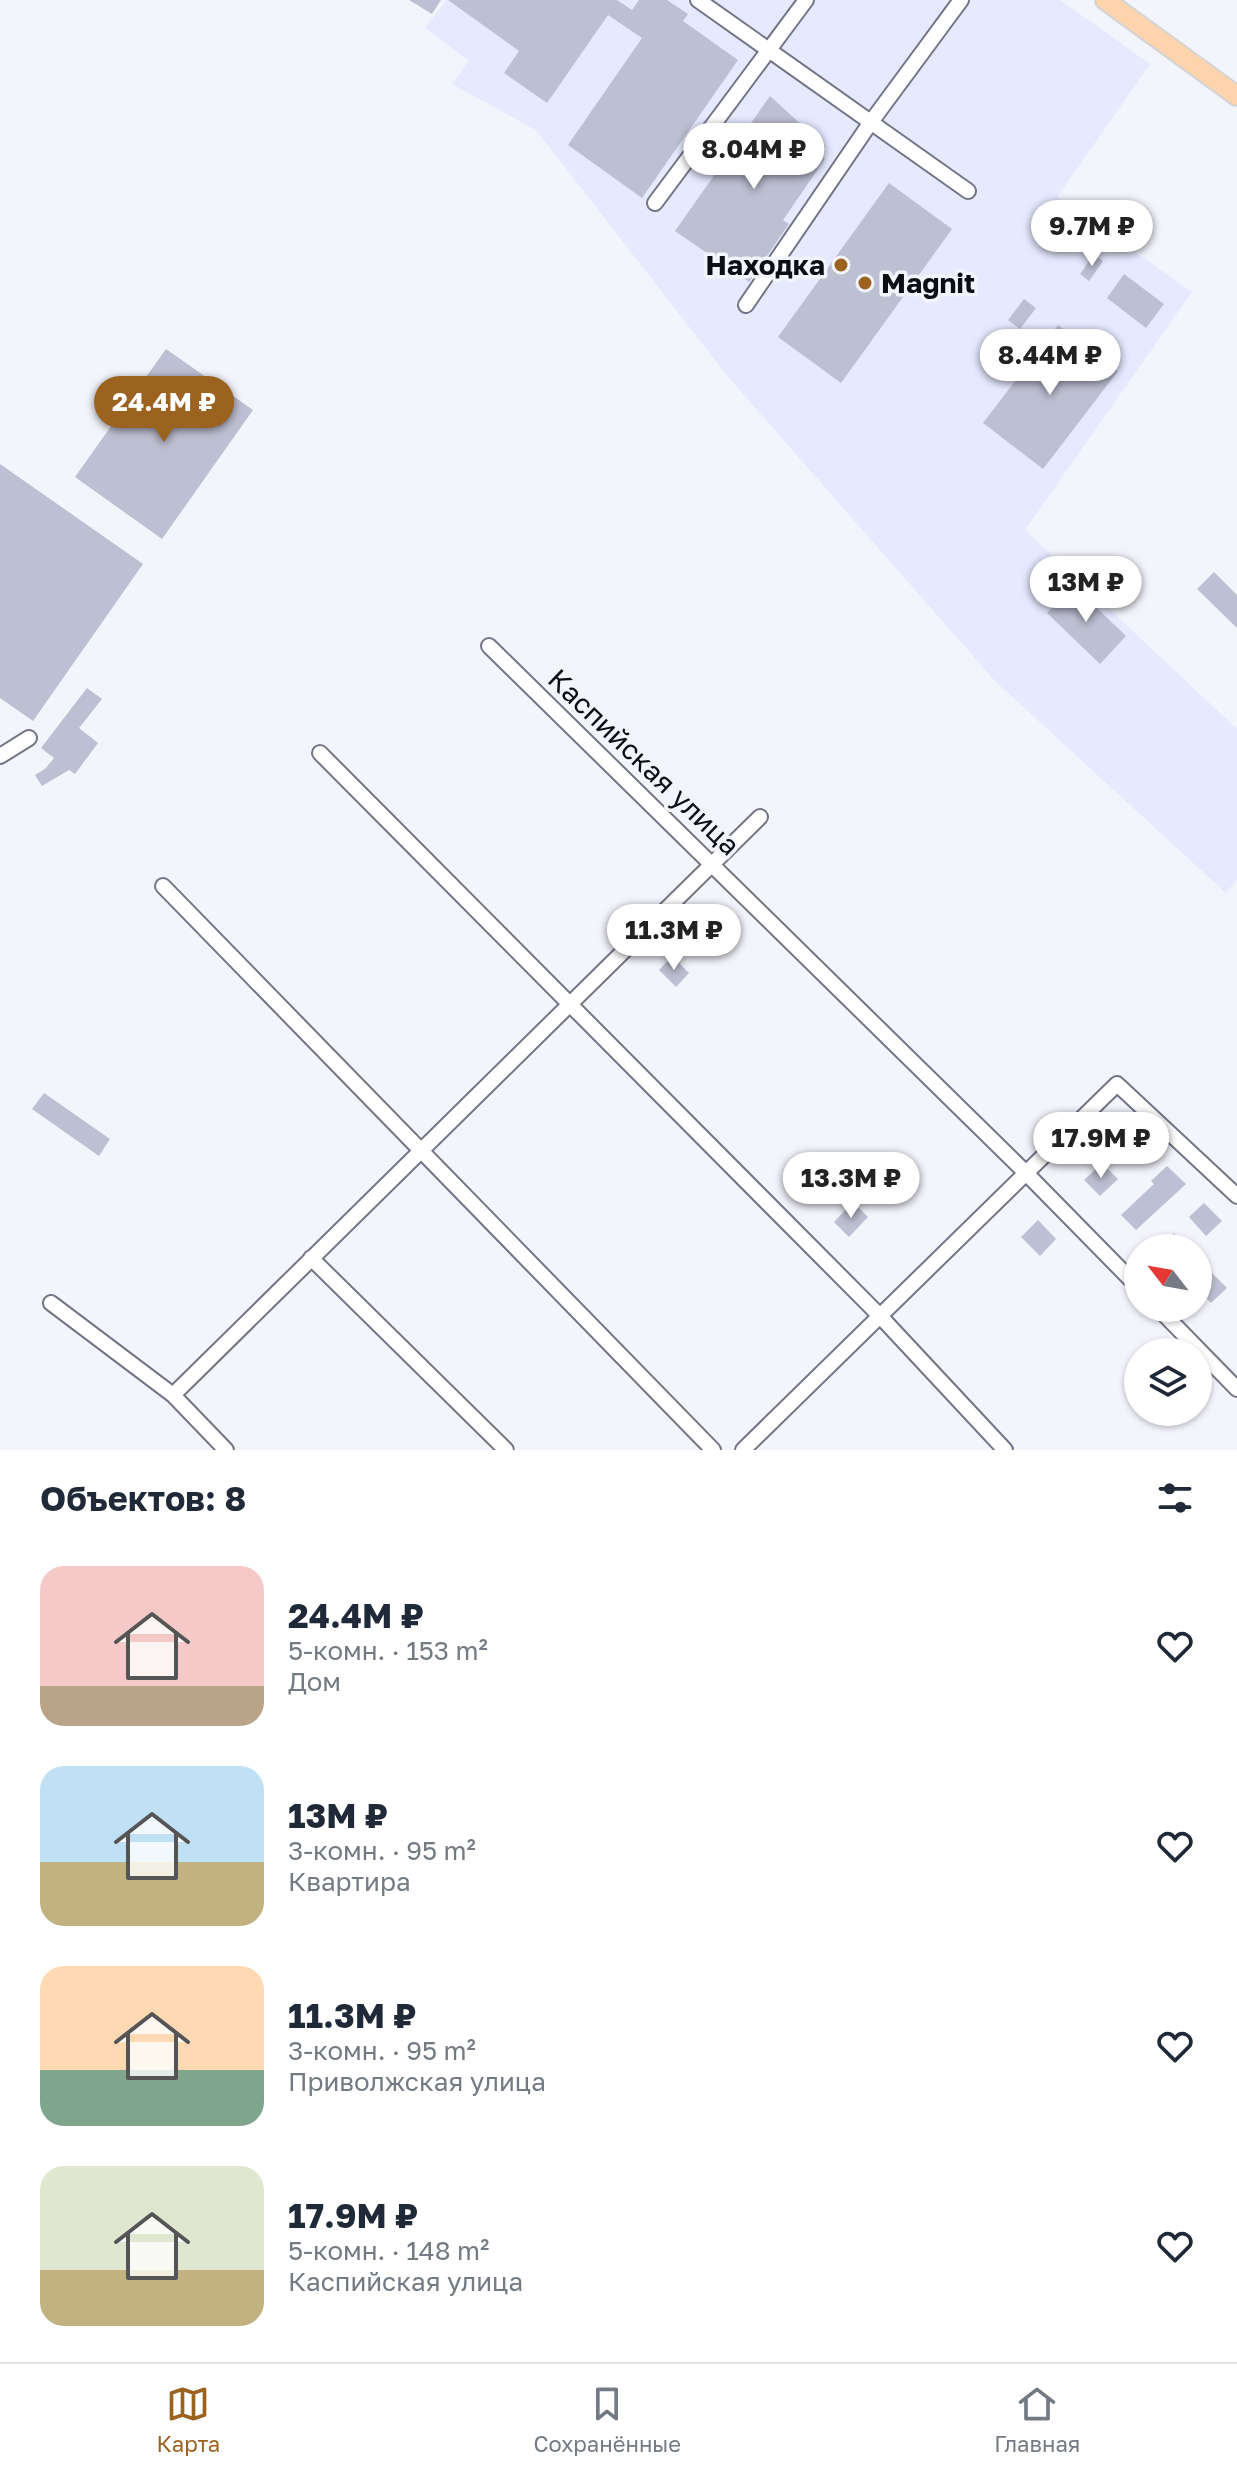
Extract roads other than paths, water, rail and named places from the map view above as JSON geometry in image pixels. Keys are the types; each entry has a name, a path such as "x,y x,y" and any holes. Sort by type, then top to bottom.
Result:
{"main road":[{"path":"1105,0 1237,96"}],"street":[{"path":"698,0 968,191"},
{"path":"655,203 806,0"},
{"path":"746,305 871,122 961,0"},
{"name":"Каспийская улица","path":"489,646 1124,1273"},
{"path":"0,756 29,738"},
{"path":"320,753 880,1316 1005,1450"},
{"path":"173,1395 760,817"},
{"path":"163,886 713,1450"},
{"path":"743,1450 1117,1084 1237,1196"},
{"path":"311,1258 506,1450"},
{"path":"51,1303 173,1395 226,1450"},
{"path":"1172,1322 1237,1389"}],"place":[{"name":"Находка","path":"841,265"},
{"name":"Magnit","path":"865,283"}]}
